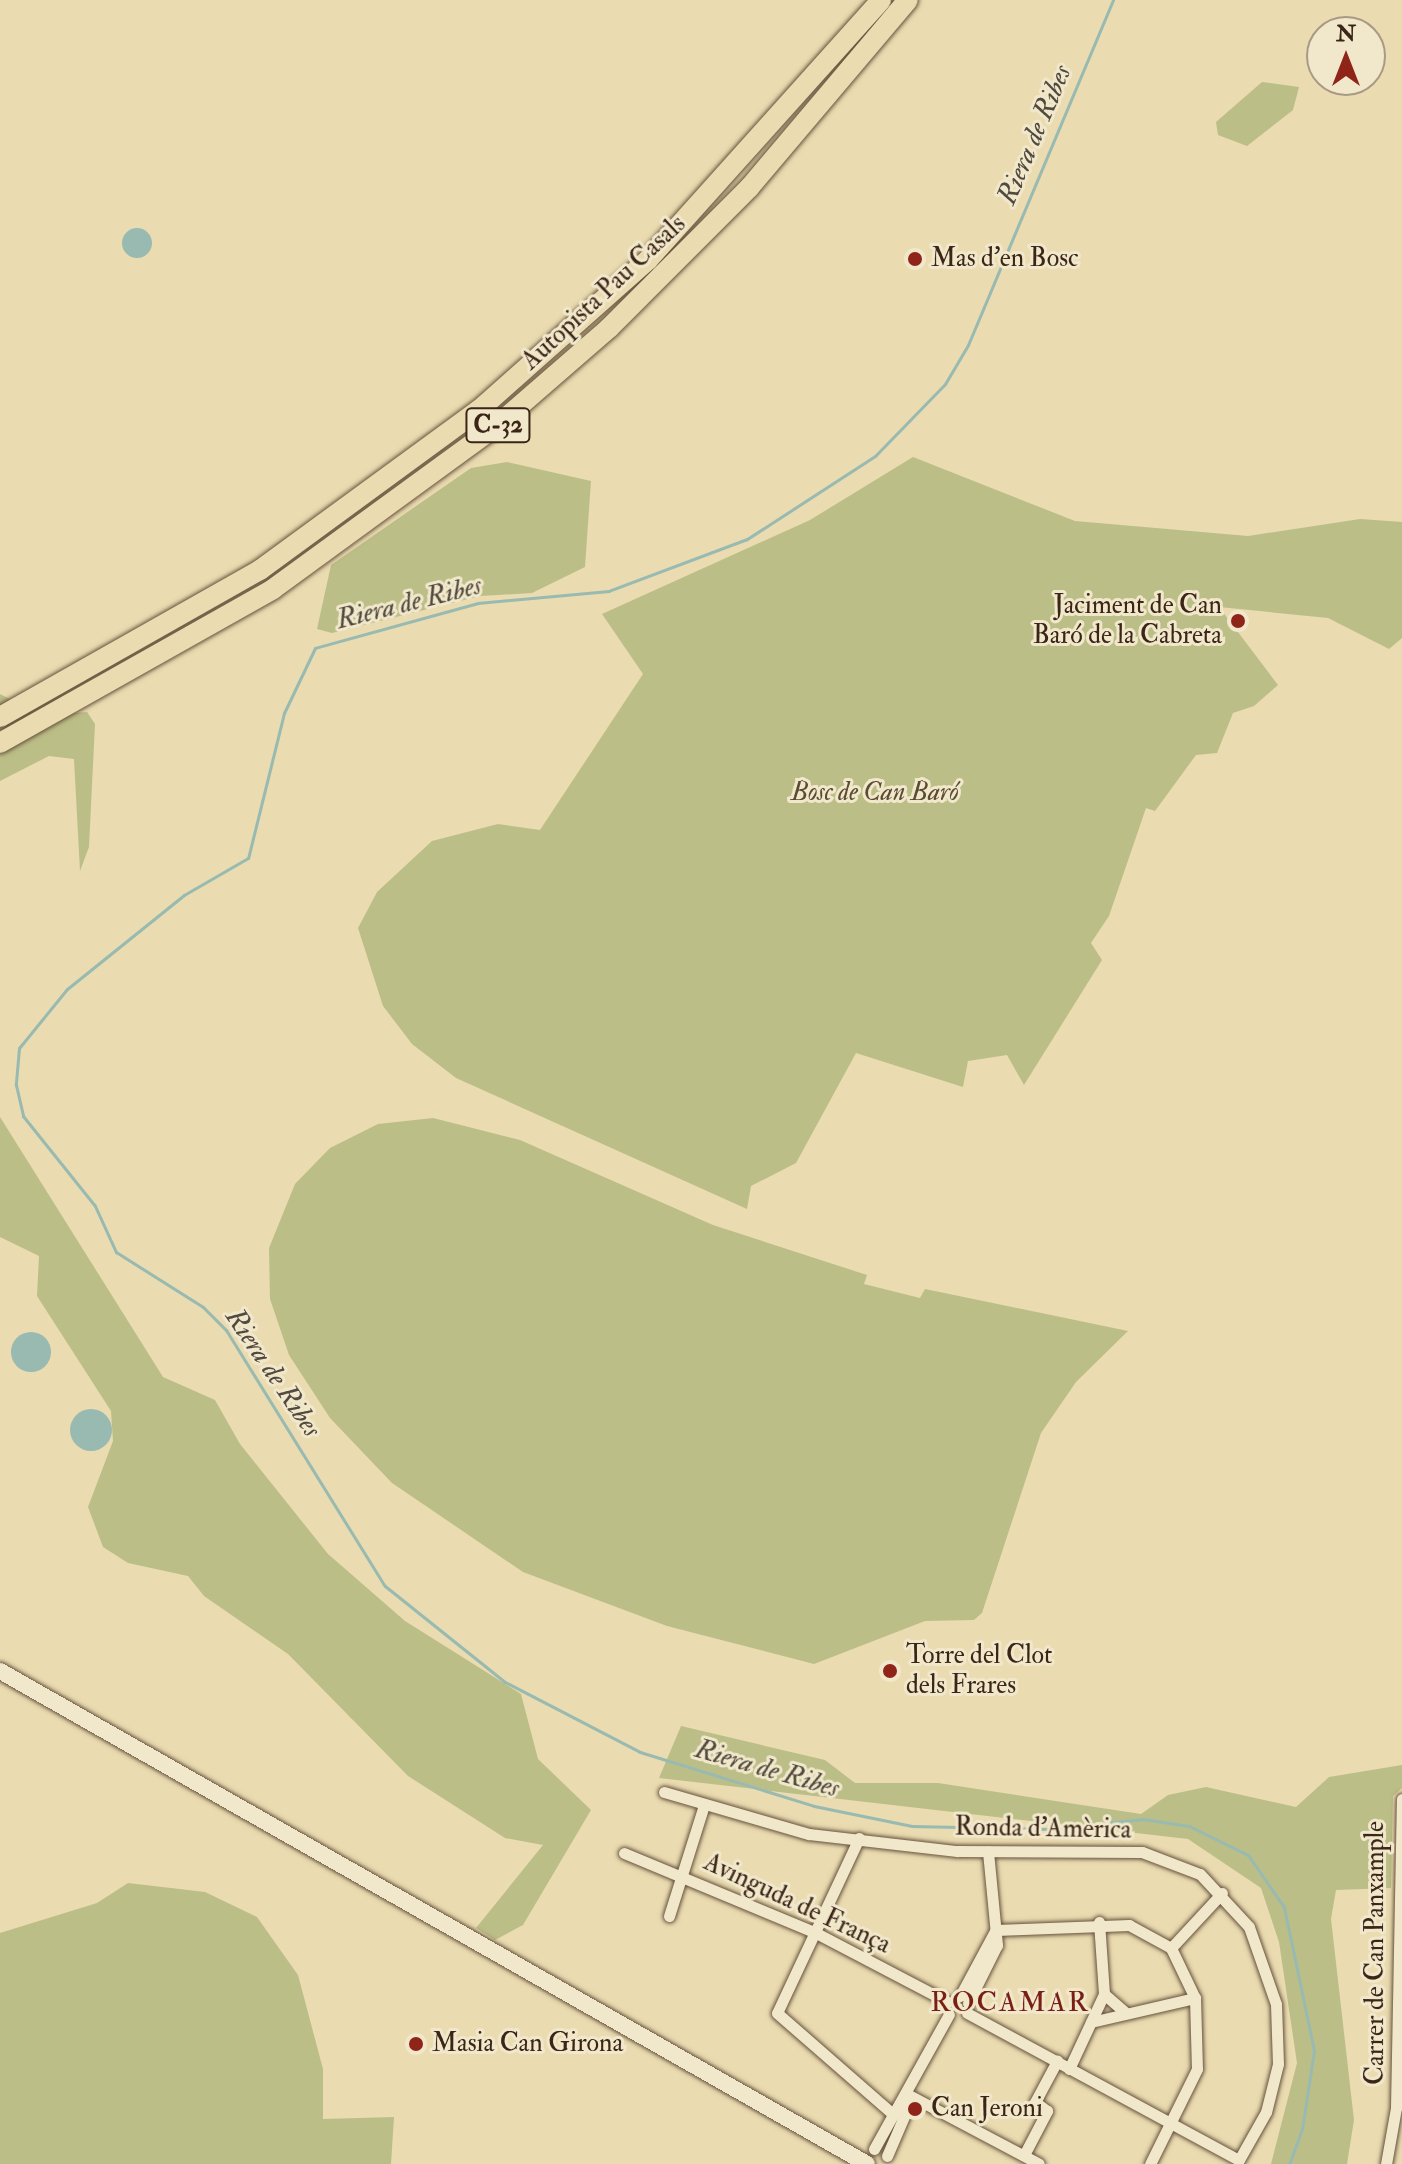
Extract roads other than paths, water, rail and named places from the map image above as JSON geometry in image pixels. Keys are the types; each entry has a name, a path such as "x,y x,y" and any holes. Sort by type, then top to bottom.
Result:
{"highway":[{"name":"Autopista Pau Casals","path":"0,717 260,570 479,410 670,237 881,0"},
{"name":"Autopista Pau Casals","path":"0,743 273,589 494,428 609,328 749,188 908,0"}],"street":[{"path":"0,1671 865,2157 889,2160 910,2095"},
{"name":"Ronda d'Amèrica","path":"664,1792 809,1834 988,1851 1142,1852 1170,1858 1222,1893 1267,1963 1279,2036 1266,2112 1239,2162"},
{"name":"Carrer de Can Panxample","path":"1386,2164 1396,2108 1402,1799"},
{"path":"669,1916 704,1805"},
{"path":"859,1838 777,2013 894,2115"},
{"path":"865,2157 910,2095 996,1930 988,1851"},
{"name":"Avinguda de França","path":"624,1853 816,1933 1239,2162"},
{"path":"1171,1948 1222,1893"},
{"path":"996,1930 1099,1922 1129,1925 1171,1948 1195,1998 1197,2069 1171,2127 1150,2164"},
{"path":"1069,2069 1104,1994 1099,1922"},
{"path":"1104,1994 1126,2013"},
{"path":"1091,2022 1195,1998"},
{"path":"1024,2155 1047,2111 1035,2102 1057,2061"},
{"path":"910,2095 1039,2164"}],"water":[{"path":"137,228 148,232 152,243 148,254 137,258 126,254 122,243 126,232"},
{"path":"31,1332 45,1338 51,1352 45,1366 31,1372 17,1366 11,1352 17,1338"},
{"path":"91,1409 106,1415 112,1430 106,1445 91,1451 76,1445 70,1430 76,1415"}],"waterway":[{"name":"Riera de Ribes","path":"1113,0 968,345 945,384 875,456 747,539 609,591 478,603 315,648 284,713 248,858 184,895 67,989 19,1048 16,1085 23,1116 95,1206 116,1252 203,1307 226,1330 385,1586 505,1682 640,1752 814,1806 912,1826 1050,1829 1143,1819 1189,1826 1248,1855 1284,1907 1314,2051 1302,2129 1289,2164"}],"place":[{"name":"Mas d'en Bosc","path":"915,259"},
{"name":"Jaciment de Can Baró de la Cabreta","path":"1238,621"},
{"name":"Torre del Clot dels Frares","path":"890,1671"},
{"name":"Masia Can Girona","path":"416,2044"},
{"name":"Can Jeroni","path":"915,2109"}],"district":[{"name":"ROCAMAR","path":"1010,2003"}],"park label":[{"name":"Bosc de Can Baró","path":"875,793"}]}
